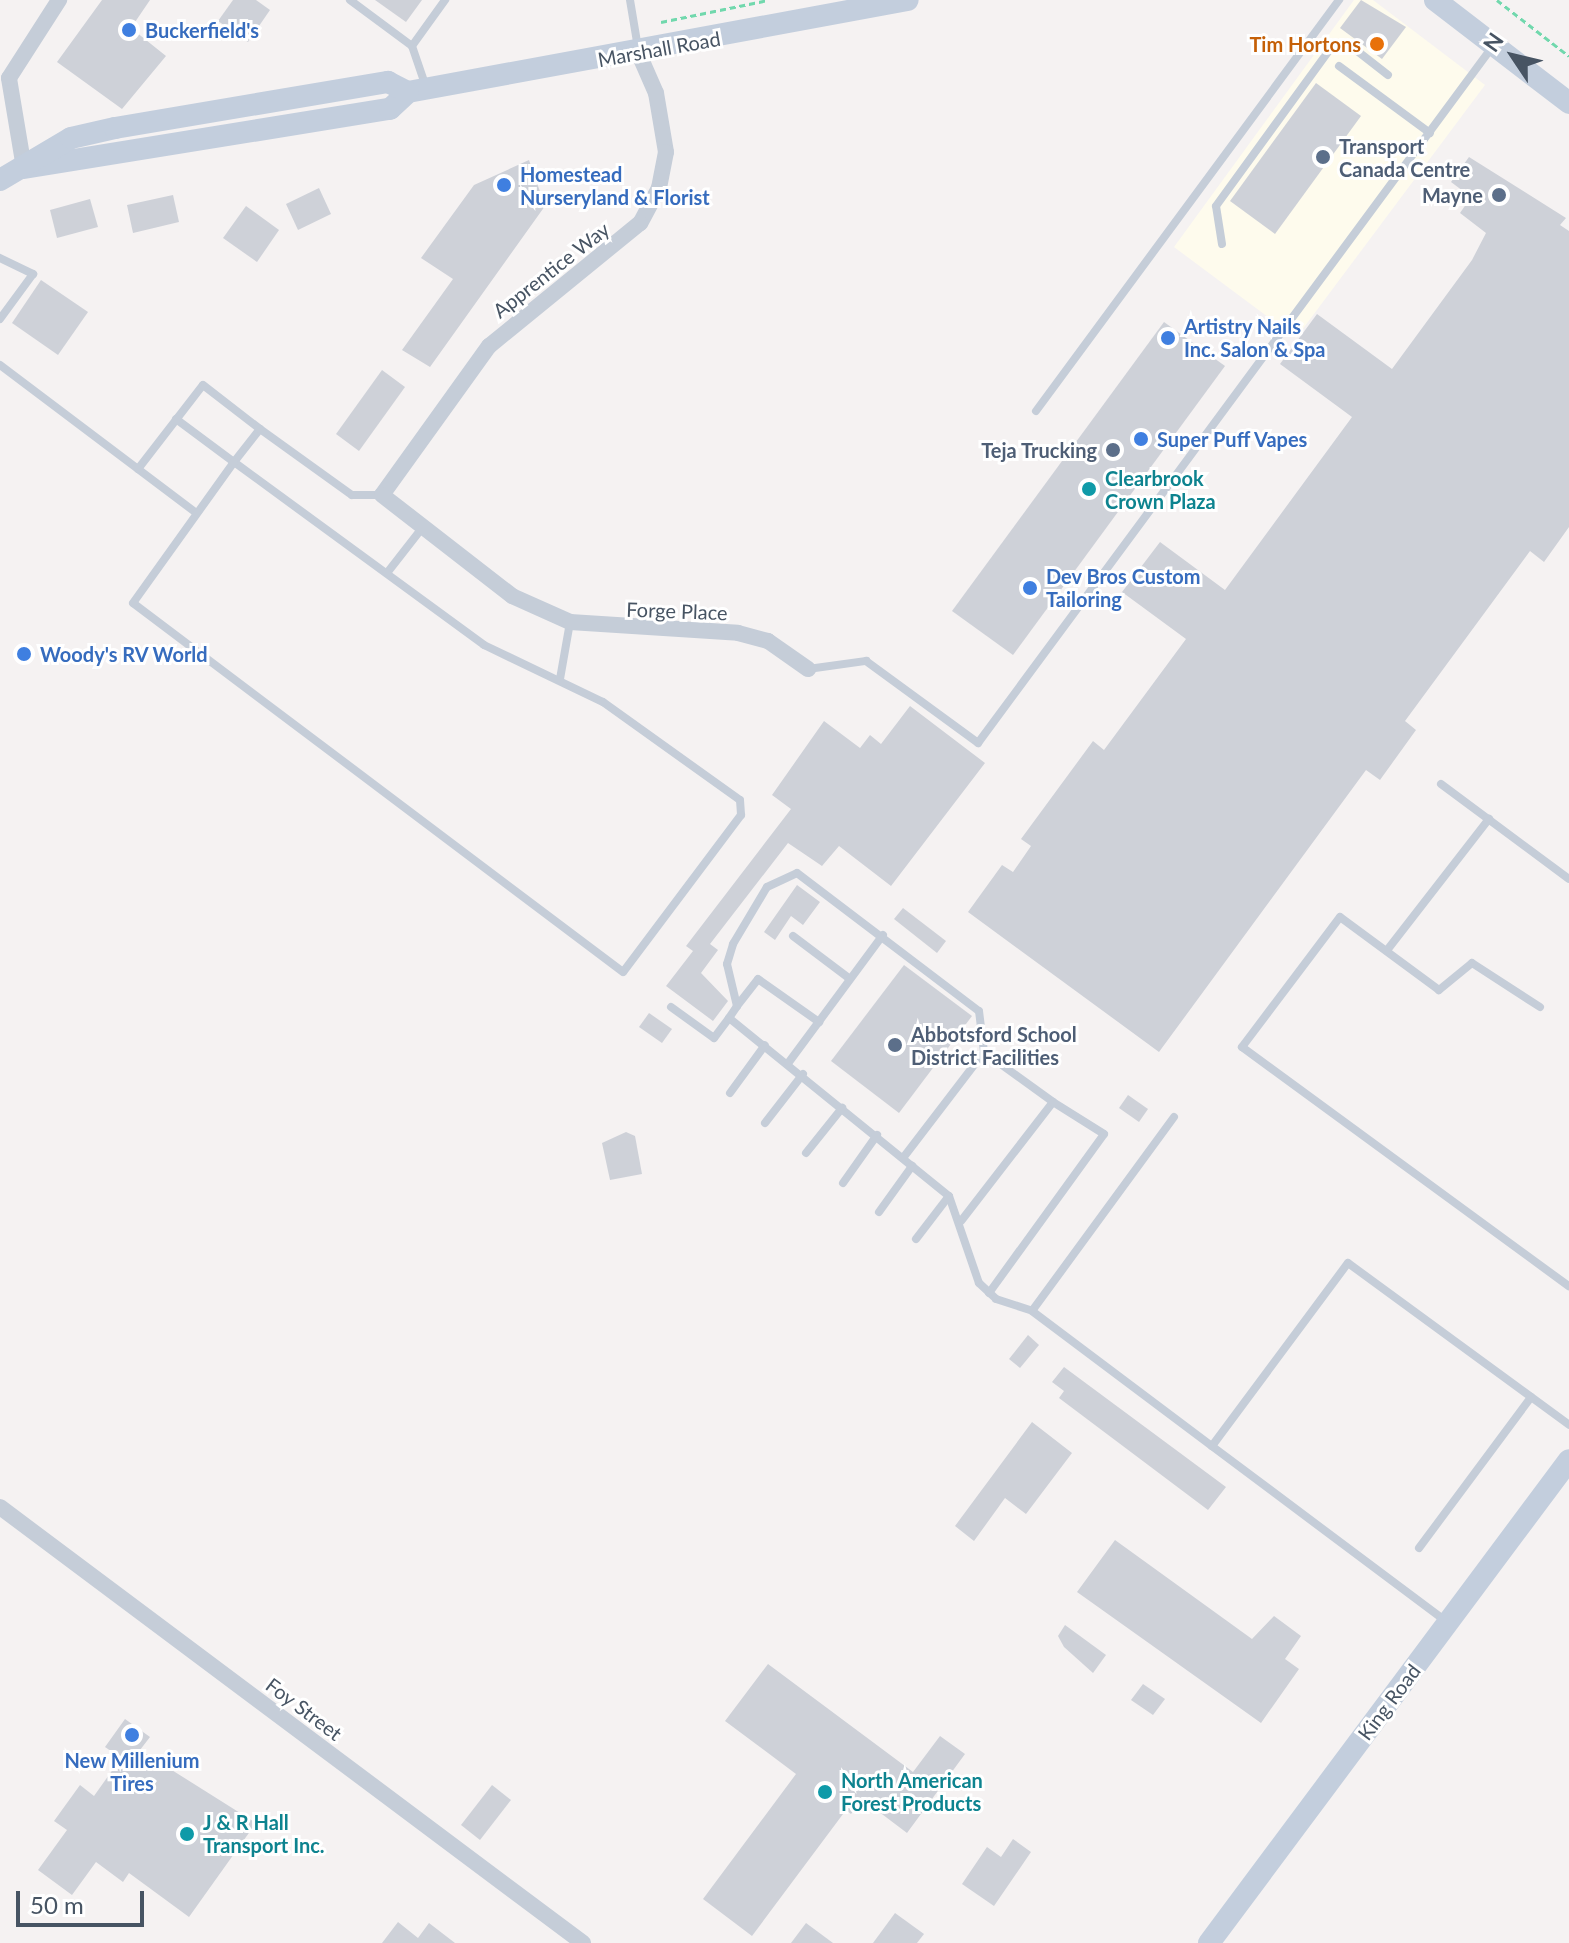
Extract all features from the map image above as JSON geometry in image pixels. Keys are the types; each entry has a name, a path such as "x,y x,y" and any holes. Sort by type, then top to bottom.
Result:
{"main road":[{"name":"Marshall Road","path":"0,180 71,138 388,82 417,90 638,52 908,0"},
{"path":"1435,0 1569,103"},
{"name":"Marshall Road","path":"24,168 390,109 417,90"},
{"path":"128,152 199,127 258,117 260,104"},
{"name":"King Road","path":"1209,1943 1569,1460"}],"street":[{"path":"24,168 9,78 59,0"},
{"name":"Apprentice Way","path":"382,495 489,346 640,223 659,188 666,152 656,93 638,52"},
{"name":"Forge Place","path":"382,495 512,596 570,622 738,633 768,641 808,669"},
{"name":"Foy Street","path":"0,1507 583,1943"}],"lane":[{"path":"350,0 412,46"},
{"path":"417,90 412,46 445,0"},
{"path":"630,0 638,52"},
{"path":"1036,411 1339,0"},
{"path":"1222,244 1216,206 1330,49 1347,43 1388,75"},
{"path":"808,669 866,661 978,743 1494,45"},
{"path":"1339,66 1430,133"},
{"path":"0,258 33,274 0,319"},
{"path":"0,365 195,512"},
{"path":"138,469 203,385 339,488 382,495"},
{"path":"176,419 234,462 387,573 484,645 560,679 628,720 743,809 623,972 138,609 132,597 195,512 234,462 260,429"},
{"path":"387,573 423,527"},
{"path":"560,679 570,622"},
{"path":"1441,784 1569,879"},
{"path":"1388,949 1489,819"},
{"path":"737,1006 727,964 733,944 776,877 797,873 883,935 979,1011 984,1052 903,1158"},
{"path":"1540,1007 1472,963 1439,990 1388,949 1340,917 1242,1047 1569,1286"},
{"path":"789,1062 883,935"},
{"path":"793,936 850,979"},
{"path":"671,1007 714,1038 758,979 819,1022"},
{"path":"729,1018 789,1062 949,1196 961,1221 979,1283 989,1293 1032,1311 1448,1623"},
{"path":"730,1093 765,1045"},
{"path":"984,1052 1104,1134 989,1293"},
{"path":"765,1123 803,1074"},
{"path":"961,1221 1053,1102"},
{"path":"806,1153 842,1108"},
{"path":"1032,1311 1174,1117"},
{"path":"843,1183 877,1135"},
{"path":"879,1212 912,1166"},
{"path":"916,1239 949,1196"},
{"path":"1212,1446 1348,1263 1569,1425"},
{"path":"1419,1548 1531,1397"}],"path":[{"path":"661,22 768,0"},
{"path":"1497,0 1569,56"}],"shaded area":[{"path":"1354,0 1373,0 1485,85 1296,338 1174,247"}],"building":[{"path":"102,0 150,0 131,28 166,56 122,109 57,62"},
{"path":"233,0 256,0 270,10 248,42 218,21"},
{"path":"375,0 422,0 406,22"},
{"name":"Tim Hortons","path":"1361,0 1406,27 1382,59 1340,28"},
{"path":"1316,83 1361,116 1275,234 1230,201"},
{"path":"1469,157 1566,218 1560,225 1569,231 1569,527 1544,562 1530,551 1405,721 1416,730 1380,780 1366,770 1159,1052 968,912 1002,865 1013,872 1031,846 1021,839 1093,741 1104,750 1186,639 1122,592 1160,542 1225,590 1352,417 1280,364 1317,314 1392,369 1472,260 1486,233 1460,213 1471,197 1451,182"},
{"path":"529,160 545,206 430,367 402,350 453,279 421,258 474,185"},
{"path":"319,188 331,214 298,230 286,204"},
{"path":"173,195 179,222 133,233 127,205"},
{"path":"90,199 98,227 57,238 50,210"},
{"path":"246,206 279,230 257,262 223,238"},
{"path":"41,280 88,312 58,355 12,323"},
{"name":"Clearbrook Crown Plaza","path":"1164,322 1225,366 1013,655 952,611"},
{"path":"382,370 405,387 359,451 336,434"},
{"path":"910,706 985,763 891,886 839,846 822,866 788,843 710,944 718,950 701,973 728,1001 713,1021 666,986 693,951 686,946 791,809 772,795 824,721 860,748 870,735 881,744"},
{"path":"797,885 820,902 803,925 791,916 775,940 764,932"},
{"path":"903,908 946,941 937,953 894,919"},
{"path":"904,965 972,1016 899,1113 831,1061"},
{"path":"649,1013 672,1029 662,1043 639,1027"},
{"path":"1128,1095 1148,1109 1139,1122 1119,1108"},
{"path":"626,1132 635,1136 642,1174 610,1180 602,1143"},
{"path":"1028,1335 1039,1345 1020,1368 1009,1359"},
{"path":"1064,1367 1226,1487 1208,1510 1059,1398 1064,1391 1052,1382"},
{"path":"1032,1422 1072,1453 1026,1514 1005,1498 974,1541 955,1526"},
{"path":"1115,1540 1252,1639 1274,1616 1301,1636 1285,1659 1299,1669 1261,1723 1077,1592"},
{"path":"1065,1625 1106,1655 1093,1673 1064,1647 1058,1636"},
{"name":"North American Forest Products","path":"768,1664 913,1772 940,1736 965,1754 907,1833 862,1799 851,1814 846,1810 752,1936 703,1899 796,1774 725,1721"},
{"path":"1143,1684 1165,1699 1153,1715 1131,1700"},
{"path":"125,1719 150,1737 140,1750 256,1823 189,1917 129,1873 123,1882 96,1862 72,1895 38,1870 67,1830 54,1821 80,1785 94,1796 121,1758 105,1747"},
{"path":"492,1785 511,1800 480,1840 461,1825"},
{"path":"1013,1839 1031,1852 994,1906 962,1884 987,1847 1001,1857"},
{"path":"895,1913 924,1934 917,1943 873,1943"},
{"path":"398,1922 418,1938 429,1923 455,1943 382,1943"},
{"path":"806,1923 833,1943 791,1943"}],"place":[{"name":"Buckerfield's","path":"129,30"},
{"name":"Tim Hortons","path":"1377,44"},
{"name":"Transport Canada Centre","path":"1323,157"},
{"name":"Homestead Nurseryland & Florist","path":"504,185"},
{"name":"Mayne","path":"1499,195"},
{"name":"Artistry Nails Inc. Salon & Spa","path":"1168,338"},
{"name":"Super Puff Vapes","path":"1141,439"},
{"name":"Teja Trucking","path":"1113,450"},
{"name":"Clearbrook Crown Plaza","path":"1089,489"},
{"name":"Dev Bros Custom Tailoring","path":"1030,588"},
{"name":"Woody's RV World","path":"24,654"},
{"name":"Abbotsford School District Facilities","path":"895,1045"},
{"name":"New Millenium Tires","path":"132,1735"},
{"name":"North American Forest Products","path":"825,1792"},
{"name":"J & R Hall Transport Inc.","path":"187,1834"}]}
